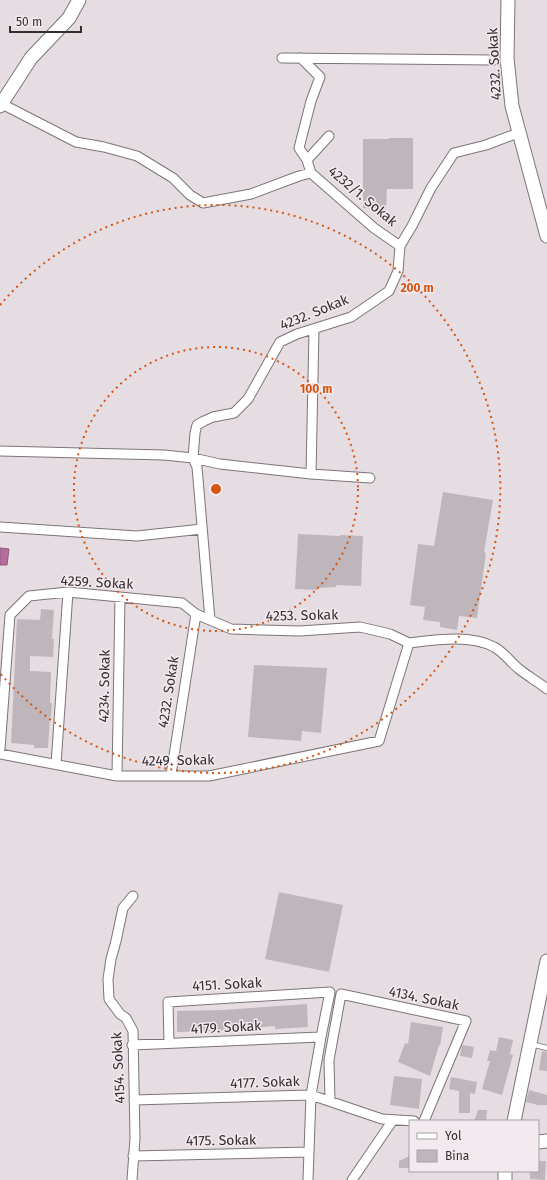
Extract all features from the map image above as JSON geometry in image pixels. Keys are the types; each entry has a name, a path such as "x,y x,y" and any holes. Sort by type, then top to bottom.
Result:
{"street":[{"path":"1,104 31,58 69,18 79,0"},
{"name":"4232. Sokak","path":"210,620 197,467 193,458 197,425 213,417 234,412 248,399 280,342 297,334 352,317 389,292 398,271 400,246 431,188 454,153 486,145 518,133 512,106 507,58 508,0"},
{"path":"282,58 493,60"},
{"path":"301,58 320,77 311,101 300,148 307,160 310,173"},
{"name":"4232/1. Sokak","path":"1,104 76,142 104,147 137,156 173,178 190,195 203,203 251,194 310,173 374,228 400,246"},
{"path":"518,133 547,236"},
{"path":"307,160 329,136"},
{"path":"311,474 314,329"},
{"path":"0,451 164,455 193,458 220,464 311,474 370,478"},
{"path":"0,527 137,536 202,529"},
{"path":"56,764 68,592"},
{"name":"4259. Sokak","path":"10,615 29,596 68,592 182,603 196,614"},
{"name":"4234. Sokak","path":"117,776 120,597"},
{"path":"0,614 10,615 0,749"},
{"name":"4232. Sokak","path":"171,775 196,614"},
{"name":"4253. Sokak","path":"196,614 231,629 300,631 360,627 390,634 409,643"},
{"path":"409,643 431,640 462,639 483,642 495,647 519,670 547,689"},
{"name":"4249. Sokak","path":"0,754 117,776 209,776 379,740 409,643"},
{"name":"4154. Sokak","path":"132,1180 134,1156 133,1031 126,1018 120,1014 109,999 108,979 111,959 124,908 133,896"},
{"path":"514,1120 547,961"},
{"name":"4151. Sokak","path":"169,1044 168,1002 330,992 321,1037"},
{"name":"4134. Sokak","path":"330,1101 329,1060 341,994 466,1021 424,1120"},
{"path":"308,1180 311,1094 321,1037"},
{"name":"4179. Sokak","path":"132,1045 321,1037"},
{"name":"4177. Sokak","path":"134,1100 311,1094 382,1119 409,1121"},
{"path":"352,1180 393,1120"},
{"name":"4175. Sokak","path":"134,1156 309,1152"}],"lane":[{"path":"530,1044 547,1048"}],"shaded area":[{"path":"0,548 9,549 7,565 0,565"}],"building":[{"path":"413,138 413,189 387,189 386,209 363,208 363,139"},
{"path":"443,492 493,500 484,552 486,553 477,618 459,616 457,630 440,627 440,622 423,620 425,607 410,605 418,544 434,546"},
{"path":"298,534 363,536 361,586 336,585 336,587 318,588 318,590 295,589"},
{"path":"41,609 54,610 52,639 54,639 53,657 30,656 30,671 51,672 50,703 52,703 48,748 34,748 34,745 11,743 17,619 40,620"},
{"path":"254,665 327,668 321,733 302,731 301,741 248,737"},
{"path":"279,892 343,905 329,972 265,959"},
{"path":"307,1004 308,1027 275,1029 275,1026 216,1031 177,1032 177,1011 223,1010"},
{"path":"411,1022 443,1027 440,1046 439,1045 430,1076 398,1062 405,1043 408,1044"},
{"path":"499,1037 513,1040 510,1054 513,1055 502,1095 482,1089 490,1061 487,1061 490,1050 496,1051"},
{"path":"462,1045 474,1047 472,1058 460,1056"},
{"path":"542,1051 547,1052 547,1071 539,1070"},
{"path":"394,1076 422,1079 419,1109 390,1105"},
{"path":"451,1077 477,1082 475,1094 470,1093 470,1113 459,1113 459,1091 449,1089"},
{"path":"529,1090 547,1095 547,1105 538,1105 526,1102"},
{"path":"478,1110 487,1110 486,1120 474,1120"},
{"path":"409,1156 409,1168 399,1168 399,1161"},
{"path":"539,1161 546,1161 545,1180 530,1179 530,1172 539,1172"}]}
